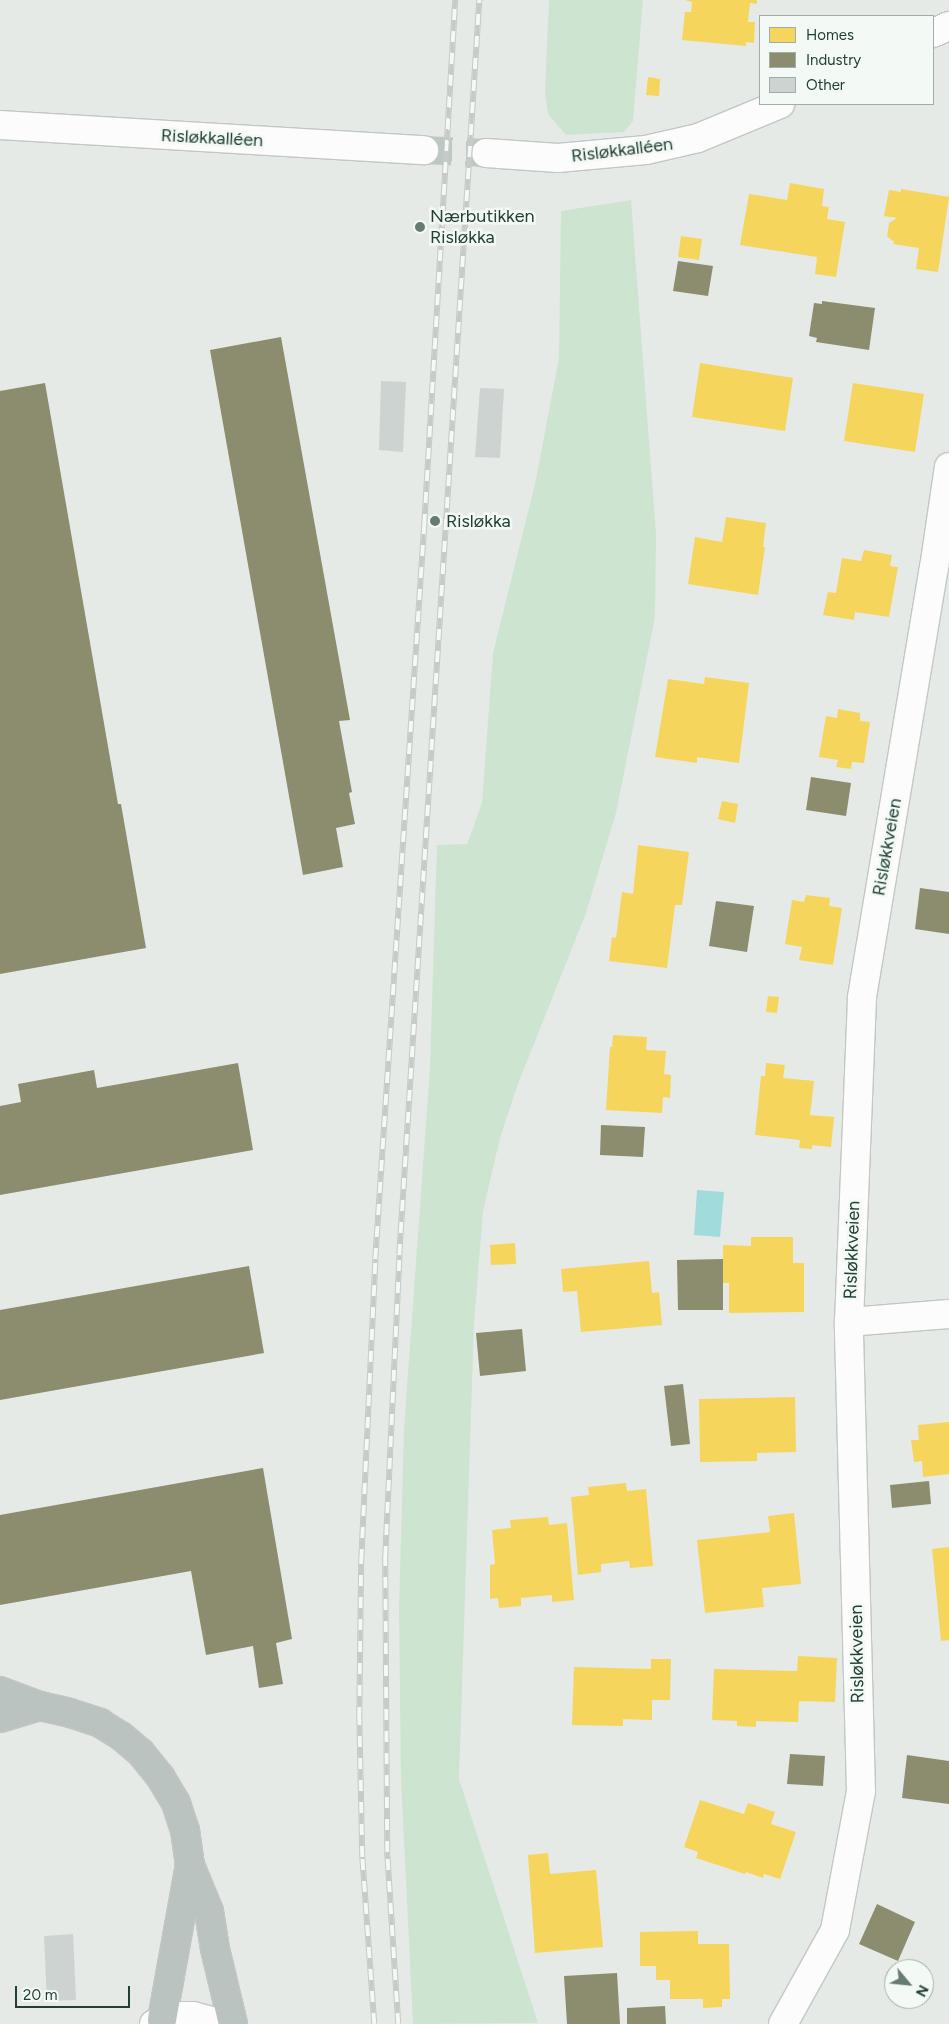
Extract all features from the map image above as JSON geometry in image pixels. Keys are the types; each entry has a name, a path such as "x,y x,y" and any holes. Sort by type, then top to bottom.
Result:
{"highway":[{"path":"0,1691 40,1706 100,1723 121,1736 141,1753 162,1778 176,1803 185,1830 190,1865 209,1912 215,1950 233,2024"},
{"path":"0,1718 40,1706"},
{"path":"158,2022 190,1865"}],"street":[{"path":"934,33 949,26"},
{"name":"Risløkkalléen","path":"486,153 558,158 646,150 698,138 778,105"},
{"name":"Risløkkalléen","path":"0,125 424,150"},
{"name":"Risløkkveien","path":"783,2024 835,1930 861,1791 849,1322 862,997 934,568 949,466"},
{"path":"849,1322 949,1314"},
{"path":"158,2022 193,2016 223,2024"}],"green space":[{"path":"549,0 643,0 633,121 624,132 566,135 548,114 545,92"},
{"path":"631,200 656,534 655,617 616,813 586,913 518,1084 500,1138 483,1211 474,1323 459,1779 538,2023 413,2024 401,1780 399,1610 404,1429 430,1067 437,845 467,844 482,803 493,653 535,484 559,358 561,211"}],"water":[{"path":"697,1190 724,1192 720,1237 694,1235"}],"building: Homes":[{"path":"685,0 757,0 757,4 750,3 748,22 755,22 754,43 746,42 746,46 682,40 685,12 691,12 692,2"},
{"path":"648,77 660,79 659,96 646,95"},
{"path":"790,183 824,189 822,206 829,207 827,219 845,222 836,277 815,274 817,257 740,245 749,194 787,200"},
{"path":"901,189 949,197 938,272 916,269 919,248 893,244 894,242 887,236 889,223 897,218 884,216 889,190 901,192"},
{"path":"681,236 702,239 699,260 678,257"},
{"path":"700,363 793,378 785,431 692,417"},
{"path":"853,383 924,394 915,452 844,441"},
{"path":"726,517 766,523 763,547 765,547 758,595 688,584 695,537 722,542"},
{"path":"864,550 892,555 890,566 898,567 889,617 855,612 854,620 823,615 828,592 836,593 842,558 861,561"},
{"path":"705,677 749,683 739,763 697,757 697,763 655,757 668,679 704,684"},
{"path":"838,709 860,713 860,721 870,722 864,763 852,762 851,769 836,767 838,760 819,757 826,716 837,718"},
{"path":"722,801 738,804 735,823 718,819"},
{"path":"638,845 689,852 682,905 675,905 667,968 609,961 612,937 616,938 622,892 633,894"},
{"path":"806,895 830,898 829,906 842,908 833,965 799,960 802,947 785,944 792,900 804,902"},
{"path":"768,996 779,997 777,1013 766,1012"},
{"path":"613,1035 647,1037 646,1050 666,1051 664,1074 671,1075 670,1098 663,1097 662,1113 606,1110 610,1047 612,1047"},
{"path":"766,1063 785,1065 783,1078 814,1081 810,1115 834,1117 831,1147 812,1145 812,1149 799,1148 800,1140 755,1135 761,1076 765,1076"},
{"path":"751,1237 793,1237 793,1263 804,1263 804,1312 729,1313 729,1283 723,1283 723,1245 751,1246"},
{"path":"515,1243 516,1264 491,1265 490,1245"},
{"path":"649,1261 652,1293 659,1292 662,1325 581,1332 577,1291 563,1292 561,1269"},
{"path":"795,1397 796,1452 757,1453 757,1461 700,1462 699,1399"},
{"path":"949,1422 949,1474 923,1477 922,1461 914,1462 911,1440 919,1440 918,1425"},
{"path":"626,1483 627,1491 646,1489 653,1566 630,1568 629,1561 601,1564 601,1572 578,1575 571,1497 589,1495 588,1487"},
{"path":"794,1513 801,1584 762,1588 764,1607 705,1613 697,1540 770,1532 768,1516"},
{"path":"548,1517 549,1525 567,1523 574,1600 552,1602 552,1595 521,1598 521,1606 499,1608 498,1598 490,1599 490,1565 495,1564 492,1530 511,1528 510,1520"},
{"path":"949,1547 949,1640 941,1641 932,1549"},
{"path":"798,1656 837,1658 835,1702 799,1701 798,1722 756,1721 756,1727 737,1726 737,1721 712,1720 714,1669 797,1671"},
{"path":"651,1659 671,1659 670,1700 652,1700 652,1720 623,1719 623,1726 572,1725 574,1667 651,1669"},
{"path":"700,1800 744,1814 748,1803 775,1812 771,1824 796,1832 780,1879 764,1874 763,1878 746,1872 745,1874 696,1858 698,1852 684,1847"},
{"path":"548,1853 550,1874 596,1870 603,1947 535,1953 528,1855"},
{"path":"698,1931 698,1944 729,1944 730,1999 722,1999 722,2007 703,2008 703,1999 670,1999 670,1980 656,1980 656,1966 640,1966 640,1932"}],"building: Industry":[{"path":"678,261 713,266 708,296 673,291"},
{"path":"822,301 875,308 869,350 816,342 817,338 809,336 814,303 822,304"},
{"path":"281,337 350,720 339,721 352,792 349,793 355,824 336,828 343,867 303,875 210,350"},
{"path":"45,383 118,804 121,804 146,948 0,974 0,391"},
{"path":"811,777 851,783 846,816 806,810"},
{"path":"920,888 949,892 949,934 915,929"},
{"path":"716,901 754,906 747,952 709,946"},
{"path":"238,1063 253,1150 0,1195 0,1106 21,1102 18,1084 94,1070 97,1088"},
{"path":"601,1125 645,1127 643,1157 600,1155"},
{"path":"723,1259 723,1310 678,1310 677,1260"},
{"path":"249,1266 264,1353 0,1400 0,1310"},
{"path":"522,1329 526,1371 480,1376 476,1333"},
{"path":"683,1384 690,1444 671,1446 664,1386"},
{"path":"263,1468 292,1639 276,1643 283,1684 259,1688 253,1646 206,1655 191,1571 0,1605 0,1515"},
{"path":"929,1481 931,1504 892,1508 890,1485"},
{"path":"790,1754 825,1756 823,1786 787,1784"},
{"path":"907,1755 949,1761 949,1804 902,1798"},
{"path":"877,1904 915,1922 899,1959 893,1959 859,1944"},
{"path":"617,1973 620,2024 567,2024 564,1976"},
{"path":"665,2006 666,2024 627,2024 627,2008"}],"building: Other":[{"path":"381,381 406,382 403,452 379,450"},
{"path":"480,388 504,389 500,458 475,457"},
{"path":"73,1934 76,2000 47,2001 44,1936"}],"tunnel":[{"path":"424,150 486,153"}],"railway":[{"path":"374,2024 362,1857 359,1718 361,1560 375,1259 424,525 455,0"},
{"path":"398,2024 387,1852 385,1557 399,1255 479,0"}],"place":[{"name":"Nærbutikken Risløkka","path":"420,227"},
{"name":"Risløkka","path":"435,521"}]}
